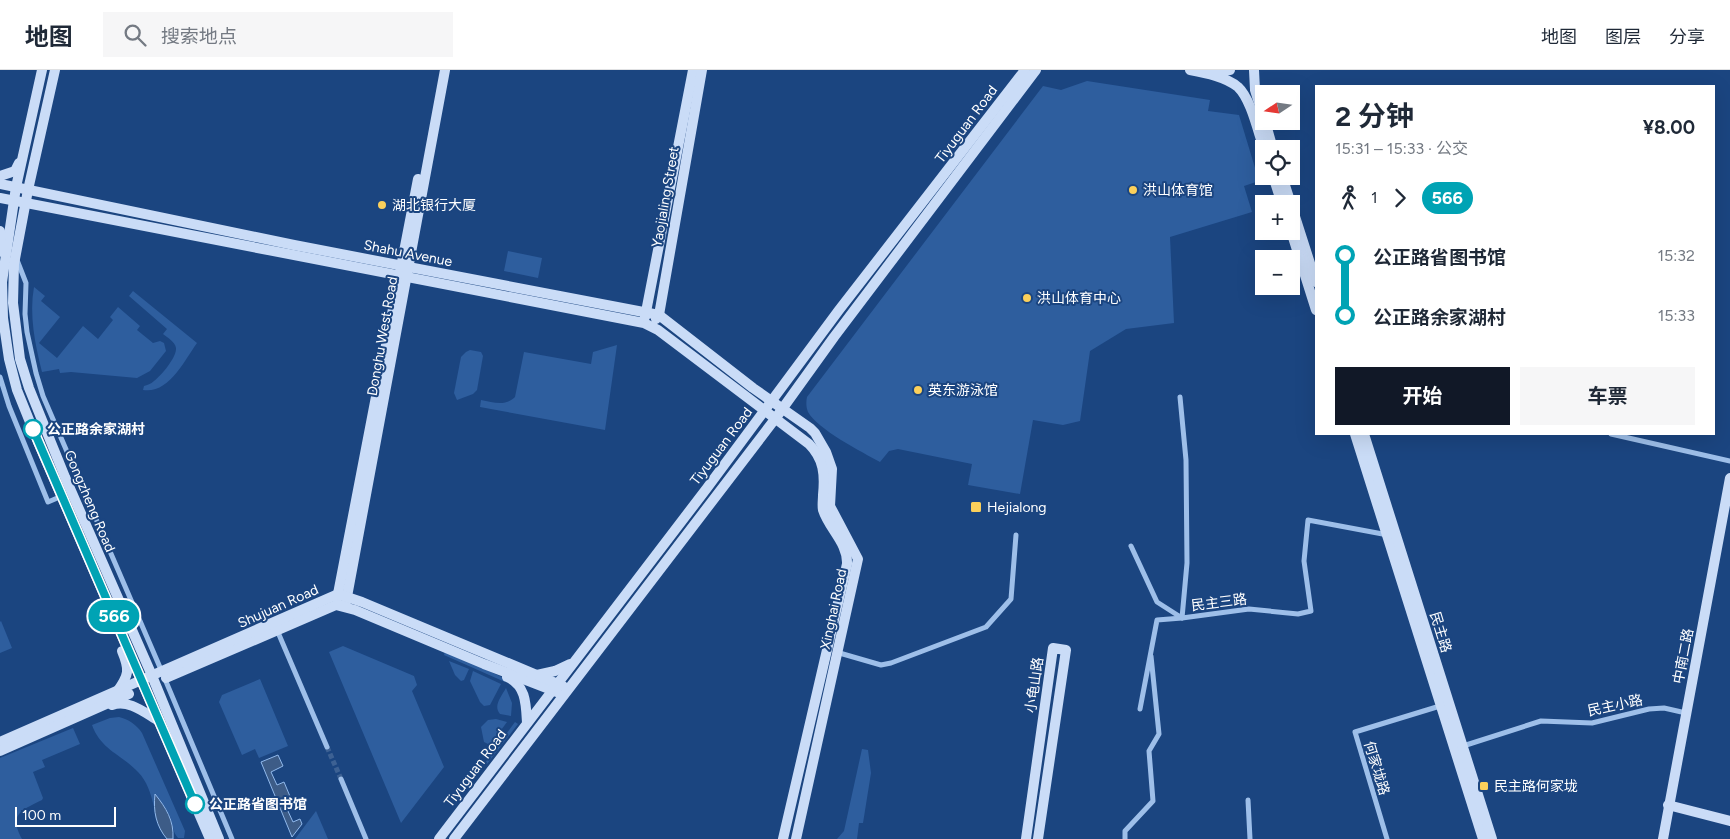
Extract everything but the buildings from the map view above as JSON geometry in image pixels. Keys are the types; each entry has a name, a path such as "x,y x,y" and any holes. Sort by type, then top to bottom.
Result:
{"main road":[{"name":"Gongzheng Road","path":"42,70 16,187 4,266 2,302 9,360 20,398 112,613 148,682 159,721 210,839"},
{"name":"Gongzheng Road","path":"55,70 15,255 12,278 17,344 24,374 148,682 220,839"},
{"name":"Donghu West Road","path":"342,601 404,271 439,70"},
{"name":"Donghu West Road","path":"404,271 445,70"},
{"name":"Yaojialing Street","path":"648,321 692,70"},
{"name":"Yaojialing Street","path":"648,321 659,315 702,70"},
{"name":"Tiyuguan Road","path":"439,839 839,310 1025,70"},
{"name":"Tiyuguan Road","path":"454,839 783,409 834,337 1036,70"},
{"path":"1190,70 1223,79 1238,86 1255,105"},
{"path":"1204,73 1230,70"},
{"path":"1254,70 1253,102 1262,140"},
{"path":"0,176 17,170 27,139"},
{"name":"Shahu Avenue","path":"0,184 404,271 648,321 775,419"},
{"name":"Shahu Avenue","path":"0,198 404,271"},
{"path":"0,230 4,266"},
{"path":"1300,232 1315,279"},
{"path":"1294,240 1315,307"},
{"path":"659,315 783,409"},
{"name":"Xinghai Road","path":"783,409 810,428 819,438 832,469 830,506 858,558 796,839"},
{"name":"Xinghai Road","path":"775,419 809,444 822,462 825,478 823,510 846,554 846,571 826,649 783,839"},
{"name":"民主路","path":"1355,435 1391,535 1492,839"},
{"name":"民主路","path":"1364,435 1440,706 1483,839"},
{"name":"中南二路","path":"1663,839 1730,478"},
{"path":"342,601 499,669 566,692"},
{"path":"342,601 537,675 555,687"},
{"name":"Shujuan Road","path":"164,675 260,627 342,601"},
{"name":"Shujuan Road","path":"0,751 84,714 148,682 277,630 342,601"},
{"path":"112,613 110,624 128,667 125,678 117,692"},
{"name":"小龟山路","path":"1026,839 1053,648 1066,650 1038,839"},
{"path":"537,675 555,671 573,662"},
{"path":"499,669 521,688 526,703 527,723"},
{"name":"Shujuan Road","path":"0,742 117,692 148,682"},
{"path":"84,714 88,715 122,703 134,706 159,721"},
{"path":"1668,805 1730,821"}],"street":[{"path":"15,255 26,283 25,314 27,332 39,385 56,429 164,675 232,839"},
{"path":"0,377 9,406 48,502 62,496"},
{"path":"1131,546 1157,602 1182,618 1187,563 1186,470 1180,398"},
{"path":"1615,435 1730,462"},
{"name":"民主三路","path":"1151,650 1157,620 1249,609 1298,614 1311,611 1304,561 1308,520 1391,535"},
{"path":"826,649 881,665 986,627 1011,600 1016,535"},
{"path":"277,630 327,747"},
{"path":"1140,709 1151,650"},
{"path":"1125,839 1126,831 1153,801 1149,752 1159,734 1151,650"},
{"name":"何家垅路","path":"1387,839 1354,732 1440,706"},
{"name":"民主小路","path":"1462,746 1541,721 1592,723 1649,709 1664,708 1686,713"},
{"path":"341,779 366,839"},
{"path":"1248,800 1250,839"}],"shaded area":[{"name":"洪山体育中心","path":"1087,81 1210,100 1208,111 1239,115 1255,168 1255,182 1244,186 1252,212 1170,237 1174,323 1126,329 1090,351 1080,421 1063,425 1033,420 1020,494 968,485 972,464 898,449 889,451 880,462 830,433 813,419 808,412 807,397 1043,86 1061,90"},
{"path":"508,251 542,258 538,278 504,271"},
{"path":"34,287 45,296 41,301 60,317 39,343 57,358 83,326 98,339 113,320 110,317 118,307 140,326 137,330 153,343 160,341 164,343 166,351 150,371 137,378 71,372 60,373 59,369 42,372 32,319"},
{"path":"133,291 197,343 175,375 161,387 152,390 143,390 144,386 157,379 164,371 174,356 176,348 173,342 163,334 167,329 129,296"},
{"path":"617,345 605,430 480,407 481,400 503,403 515,397 524,352 591,364 593,352"},
{"path":"470,350 481,352 483,356 477,390 473,394 457,400 454,393 461,357"},
{"path":"0,622 12,648 0,653"},
{"path":"343,646 414,676 417,685 412,691 444,767 401,823 329,652"},
{"path":"445,651 506,679 505,682 444,655"},
{"path":"449,661 469,669 464,680 461,681 455,675"},
{"path":"473,671 501,684 490,705 484,706 480,702 470,681"},
{"path":"260,679 288,746 259,758 255,749 242,755 219,702 222,695"},
{"path":"506,688 512,703 511,716 500,714 497,708 498,701"},
{"path":"119,717 138,727 142,733 185,831 184,838 176,836 168,812 155,795 154,807 144,779 132,766 106,746 92,725 110,718"},
{"path":"496,719 507,722 490,745 484,742 481,727 488,720"},
{"path":"515,722 518,724 487,764 485,763"},
{"path":"73,728 80,744 42,760 45,767 33,772 43,798 19,814 16,824 22,839 0,839 0,758"},
{"path":"862,749 868,750 871,773 863,823 859,823 857,839 837,839 844,831"},
{"path":"278,755 283,766 271,772 277,785 284,782 294,806 287,809 293,822 300,819 302,824 292,837 261,762"},
{"path":"155,794 163,804 168,815 172,826 173,839 167,839 158,824 154,806"},
{"path":"316,811 328,839 295,839"}],"tunnel":[{"path":"327,747 341,779"}],"bus line":[{"name":"566","path":"33,429 195,804"}],"place":[{"name":"洪山体育馆","path":"1133,190"},
{"name":"湖北银行大厦","path":"382,205"},
{"name":"洪山体育中心","path":"1027,298"},
{"name":"英东游泳馆","path":"918,390"},
{"name":"公正路余家湖村","path":"33,429"},
{"name":"Hejialong","path":"976,507"},
{"name":"民主路何家垅","path":"1484,786"},
{"name":"公正路省图书馆","path":"195,804"}]}
